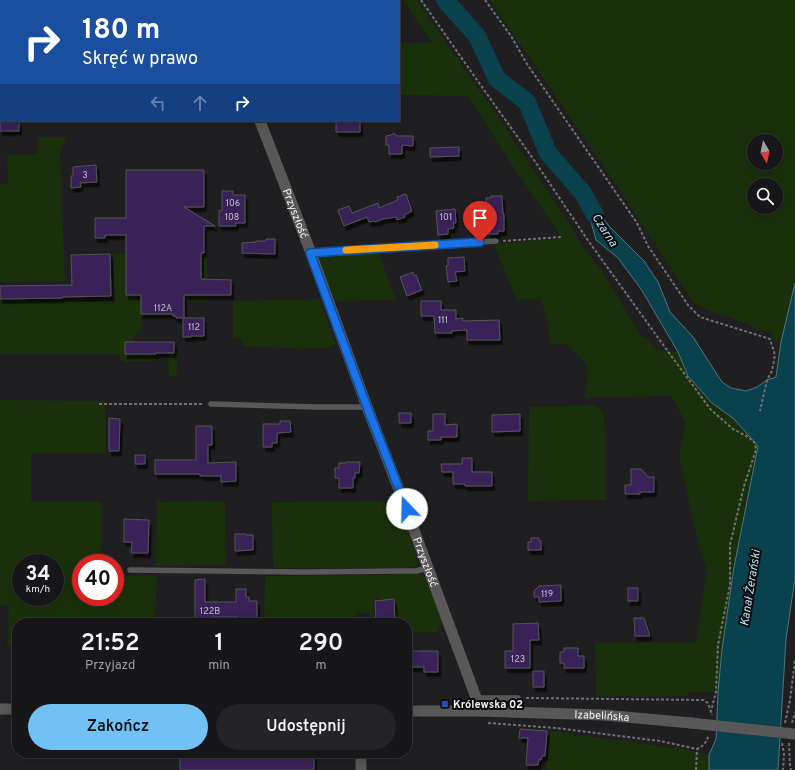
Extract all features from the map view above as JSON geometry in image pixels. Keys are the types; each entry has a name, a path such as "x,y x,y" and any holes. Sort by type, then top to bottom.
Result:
{"street":[{"name":"Przyszłość","path":"260,122 367,407 402,495 481,711"},
{"path":"0,709 12,709"},
{"name":"Izabelińska","path":"412,711 481,711 604,715 795,734"},
{"path":"361,758 361,770"}],"lane":[{"path":"310,253 496,241"},
{"path":"211,404 367,407"},
{"path":"130,570 304,572 416,571 428,568"},
{"path":"476,698 518,698"}],"path":[{"path":"421,0 476,80 534,160 587,239 711,410 733,429 748,437 754,443 756,450 744,486 730,545 730,585 718,645 716,692 711,711"},
{"path":"485,0 511,36 527,64 637,223 648,246 688,305 700,317 770,339 775,356 772,371 767,380 760,411"},
{"path":"496,241 561,237"},
{"path":"99,404 211,404"},
{"path":"783,728 790,700 795,660"},
{"path":"782,740 784,754 782,770"},
{"path":"696,770 697,749"}],"green space":[{"path":"403,0 416,0 482,94 555,202 586,251 601,269 641,336 647,338 658,350 678,352 688,376 712,403 734,419 758,446 734,567 722,649 718,692 689,692 688,696 596,696 595,643 696,642 707,571 696,533 679,455 686,423 671,396 584,398 588,377 584,362 566,344 550,344 548,324 540,299 516,299 494,244 562,238 510,162 468,96 400,95 400,43 432,43"},
{"path":"490,0 795,0 795,283 781,342 774,341 771,333 707,311 693,302 605,168"},
{"path":"38,137 68,137 60,150 65,281 0,281 0,184 8,184 7,155 37,154"},
{"path":"378,251 396,300 335,301 318,256"},
{"path":"113,254 207,255 207,301 184,301 141,314 142,330 134,335 134,342 125,354 156,354 155,361 126,362 121,359 119,354 0,354 0,302 115,302"},
{"path":"320,299 336,344 331,347 304,349 243,346 241,339 233,338 233,301"},
{"path":"168,354 178,354 176,376 173,377 169,376"},
{"path":"0,400 105,401 106,453 31,453 31,502 101,502 101,554 72,554 72,606 124,606 124,576 157,576 155,618 12,618 12,646 7,646 9,605 0,605"},
{"path":"593,405 600,408 604,416 606,500 528,501 529,407"},
{"path":"397,501 419,563 416,566 404,568 274,568 272,502"},
{"path":"157,502 225,502 226,565 156,566"},
{"path":"419,574 426,578 443,623 438,630 439,632 412,633 412,618 396,618 395,599 373,600 374,616 369,616 369,613 356,614 356,618 264,618 265,576"},
{"path":"550,731 682,749 709,755 709,770 546,770"}],"water":[{"name":"Kanał Żerański","path":"583,193 609,226 644,261 658,282 670,312 693,337 722,382 731,388 746,391 776,377 781,342 795,283 795,578 786,639 778,770 709,770 709,755 716,739 722,649 734,567 758,446 734,419 712,403 688,376 678,352 641,289 618,258 596,240"}],"building":[{"path":"0,122 19,122 19,131 0,131"},
{"path":"336,122 360,122 360,132 336,132"},
{"path":"394,133 397,136 413,136 413,146 402,145 402,154 389,154 389,145 386,145 386,136"},
{"path":"459,147 459,156 430,157 430,148"},
{"path":"96,165 97,182 80,183 81,187 71,188 73,167"},
{"path":"126,170 204,170 204,207 184,207 215,226 204,226 204,253 201,253 201,279 231,280 231,295 184,295 184,318 204,318 204,336 183,337 183,318 176,318 173,314 141,314 141,295 126,295 126,235 105,235 105,238 95,238 95,218 126,218"},
{"path":"222,191 233,191 233,195 245,195 245,223 235,223 236,226 219,226 219,210 222,211"},
{"path":"406,194 412,211 404,215 405,217 397,220 396,217 369,222 367,217 344,226 338,210 349,206 352,213 378,203 379,208 398,200 397,197"},
{"path":"491,196 502,196 504,231 498,231 498,234 488,234 489,208 486,208 486,198 491,198"},
{"path":"455,209 456,223 453,223 454,228 448,229 448,234 438,235 436,211"},
{"path":"266,239 275,239 275,254 242,253 242,243 266,241"},
{"path":"110,254 111,296 0,299 0,286 72,285 71,255"},
{"path":"464,257 465,271 455,272 457,281 448,282 446,266 448,266 448,258"},
{"path":"413,272 414,276 416,275 422,290 407,296 400,277"},
{"path":"421,301 441,301 441,310 456,310 456,319 463,318 463,321 499,320 500,340 467,340 467,330 451,331 452,333 435,333 434,316 421,316"},
{"path":"125,342 174,342 174,353 125,354"},
{"path":"399,413 411,413 411,423 399,423"},
{"path":"433,414 445,414 445,425 457,424 457,437 441,437 441,440 428,440 428,431 433,431"},
{"path":"520,414 520,431 492,432 492,415"},
{"path":"109,418 120,419 119,451 109,451"},
{"path":"280,421 290,421 291,432 277,433 277,443 272,443 272,447 263,447 263,424 280,424"},
{"path":"196,426 212,426 212,445 208,445 208,463 236,462 236,481 221,482 221,476 200,476 200,474 155,474 155,460 196,460"},
{"path":"135,455 145,455 145,464 135,464"},
{"path":"462,458 472,458 472,472 492,472 492,486 465,486 465,484 453,484 453,472 442,472 441,464 462,464"},
{"path":"360,462 359,473 355,473 355,478 353,478 353,488 339,488 339,478 335,478 335,468 339,468 339,463"},
{"path":"631,469 641,469 648,477 654,477 654,492 625,494 625,485 631,485"},
{"path":"124,519 149,520 148,553 131,553 132,542 124,542"},
{"path":"235,534 253,535 253,550 235,551"},
{"path":"531,538 539,538 539,541 541,541 541,550 528,550 528,542 531,542"},
{"path":"205,579 205,602 236,602 236,589 246,589 246,597 249,597 249,601 257,601 257,618 195,618 195,580"},
{"path":"561,585 561,601 539,602 539,597 534,597 534,591 539,586"},
{"path":"628,588 638,588 638,601 628,601"},
{"path":"394,599 395,618 376,618 375,601"},
{"path":"634,618 644,618 650,636 635,636"},
{"path":"538,623 539,640 530,640 530,668 505,668 505,651 513,651 513,624"},
{"path":"564,648 578,648 578,656 584,656 584,668 564,668 564,663 560,663 560,652 564,652"},
{"path":"412,651 438,651 438,672 424,672 424,667 412,667"},
{"path":"533,671 544,671 544,687 533,687"},
{"path":"520,729 547,731 545,756 542,756 541,760 539,759 538,765 526,765 528,738 519,738"},
{"path":"180,758 314,758 314,770 180,770"}],"waterway":[{"name":"Czarna","path":"445,0 477,36 497,79 527,102 548,153 583,193 595,215"}],"slow traffic":[{"path":"346,250 435,245"}],"place":[{"name":"Królewska 02","path":"445,704"}],"route":[{"path":"407,509 367,407 310,253 480,242"}]}
